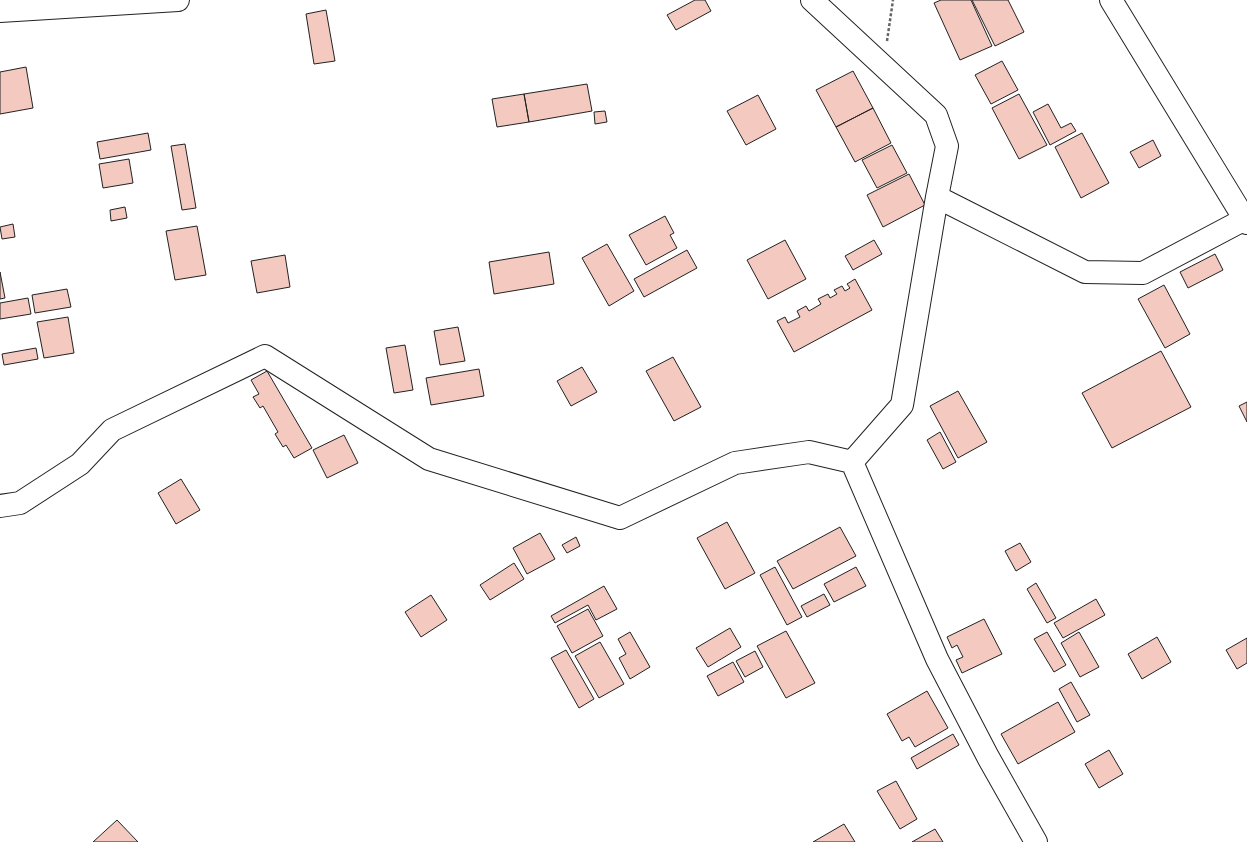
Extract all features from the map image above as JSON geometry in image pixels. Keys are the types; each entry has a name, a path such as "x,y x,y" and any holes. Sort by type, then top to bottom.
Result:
{"street":[{"path":"0,11 178,0"},
{"path":"812,0 936,115 948,146 937,197 902,405 852,462"},
{"path":"937,197 1086,272 1143,273 1246,221 1111,0"},
{"path":"0,506 20,503 80,464 112,430 265,356 429,459 620,518 735,463 809,452 852,462"},
{"path":"852,462 937,659 988,757 1035,842"}],"path":[{"path":"883,66 893,0"}],"building":[{"path":"695,0 705,0 711,11 676,30 667,15"},
{"path":"941,0 971,0 992,46 960,60 934,3"},
{"path":"972,0 1008,0 1024,32 995,46"},
{"path":"326,10 335,61 314,64 306,14"},
{"path":"1002,61 1018,90 991,104 975,75"},
{"path":"26,67 33,108 0,114 0,72"},
{"path":"853,71 873,108 836,127 816,90"},
{"path":"587,84 592,111 529,122 524,94"},
{"path":"524,94 529,122 497,127 492,99"},
{"path":"1019,94 1047,145 1019,159 992,108"},
{"path":"758,95 776,129 746,145 727,111"},
{"path":"1048,104 1061,128 1071,123 1076,131 1050,145 1033,112"},
{"path":"873,108 891,143 855,162 836,127"},
{"path":"605,111 607,122 595,124 594,112"},
{"path":"148,133 151,150 100,159 97,142"},
{"path":"1082,133 1109,183 1081,198 1055,147"},
{"path":"1153,140 1161,156 1139,168 1130,152"},
{"path":"185,144 196,208 182,210 171,146"},
{"path":"892,145 907,173 877,188 862,160"},
{"path":"129,159 133,183 103,188 99,164"},
{"path":"909,174 925,205 883,227 867,195"},
{"path":"125,207 127,218 111,221 110,210"},
{"path":"665,216 674,233 670,235 677,248 646,265 629,235"},
{"path":"13,224 15,237 2,239 0,227"},
{"path":"197,226 206,275 175,280 166,231"},
{"path":"785,240 806,279 768,299 747,260"},
{"path":"874,240 882,254 853,270 845,256"},
{"path":"607,244 634,291 609,306 582,258"},
{"path":"687,250 697,268 644,297 634,279"},
{"path":"549,252 554,284 494,294 489,262"},
{"path":"1215,254 1223,270 1188,288 1180,272"},
{"path":"285,255 290,287 257,293 251,261"},
{"path":"0,272 5,298 0,299"},
{"path":"855,279 872,310 794,352 777,321 785,317 788,323 800,317 797,311 806,306 809,311 821,304 818,299 828,294 830,298 837,294 834,290 842,286 845,291 850,288 847,284"},
{"path":"1164,285 1190,334 1165,348 1138,299"},
{"path":"67,289 71,307 35,313 32,295"},
{"path":"28,298 31,314 0,319 0,303"},
{"path":"68,317 74,353 44,358 37,322"},
{"path":"458,327 465,361 440,365 434,331"},
{"path":"405,345 413,390 394,393 386,348"},
{"path":"36,348 38,359 4,365 2,354"},
{"path":"1161,351 1191,407 1112,448 1082,393"},
{"path":"673,357 701,407 674,421 646,371"},
{"path":"582,367 597,392 571,406 557,381"},
{"path":"479,369 484,396 431,405 426,378"},
{"path":"267,371 312,448 294,458 286,445 283,447 275,434 278,432 263,406 260,408 253,397 259,394 251,380"},
{"path":"958,391 987,442 958,458 930,406"},
{"path":"1247,402 1247,422 1239,406"},
{"path":"940,432 956,462 943,469 927,440"},
{"path":"344,435 358,463 327,478 313,450"},
{"path":"181,479 200,510 176,524 158,493"},
{"path":"727,522 755,573 725,589 697,538"},
{"path":"840,527 856,556 793,589 777,561"},
{"path":"540,533 555,559 527,574 513,548"},
{"path":"576,537 580,546 567,553 562,545"},
{"path":"1020,543 1031,562 1016,571 1005,551"},
{"path":"514,563 524,579 490,600 480,585"},
{"path":"775,567 802,617 787,625 760,575"},
{"path":"856,567 866,586 834,602 824,584"},
{"path":"1036,583 1056,618 1047,623 1027,589"},
{"path":"604,586 617,609 596,620 588,605 555,623 551,616"},
{"path":"824,594 830,605 807,617 801,606"},
{"path":"431,595 447,620 421,637 405,612"},
{"path":"1096,599 1105,615 1063,638 1054,623"},
{"path":"588,609 603,636 572,653 557,626"},
{"path":"984,619 1002,654 962,673 956,660 963,657 957,645 952,648 947,637"},
{"path":"730,628 741,647 708,667 696,648"},
{"path":"786,631 815,683 786,698 757,646"},
{"path":"630,632 650,667 630,679 619,658 626,654 618,639"},
{"path":"1047,632 1066,665 1054,672 1034,639"},
{"path":"1079,632 1099,667 1080,677 1061,643"},
{"path":"1157,637 1171,662 1142,679 1128,654"},
{"path":"1247,638 1247,663 1237,669 1226,650"},
{"path":"600,642 624,684 599,698 575,656"},
{"path":"566,650 594,699 579,708 551,658"},
{"path":"755,651 763,667 745,677 736,661"},
{"path":"733,662 744,682 718,696 707,676"},
{"path":"1071,682 1090,715 1077,722 1059,689"},
{"path":"927,691 948,728 915,747 909,737 902,741 887,714"},
{"path":"1058,702 1075,732 1018,764 1001,734"},
{"path":"953,734 959,745 917,769 911,758"},
{"path":"1109,750 1123,774 1099,788 1085,764"},
{"path":"896,781 917,819 900,829 877,791"},
{"path":"117,820 138,842 93,842"},
{"path":"844,824 855,842 813,842"},
{"path":"935,829 943,842 912,842"}]}
